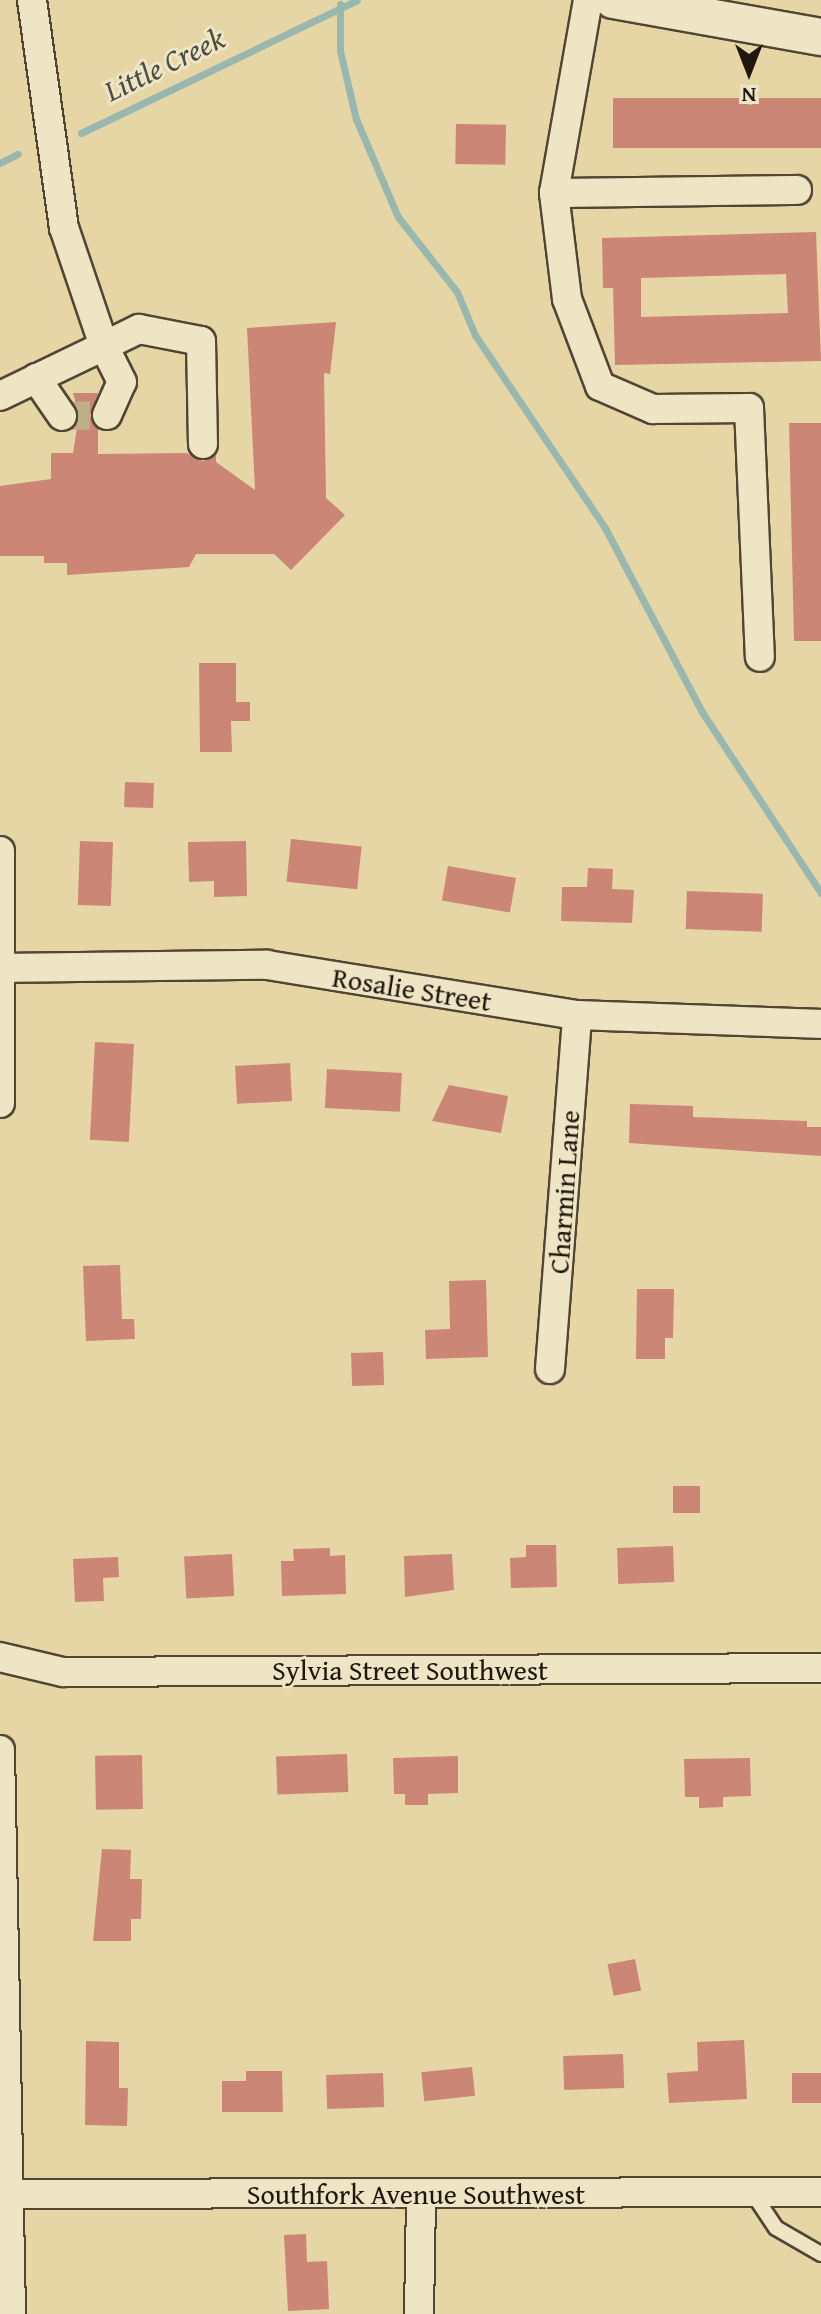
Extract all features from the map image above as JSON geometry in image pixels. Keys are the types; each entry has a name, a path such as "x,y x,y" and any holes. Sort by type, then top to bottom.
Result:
{"street":[{"path":"32,0 60,200 104,346 122,382 107,415"},
{"path":"588,0 554,193 567,299 600,386 653,409 749,408 760,657"},
{"path":"613,0 821,37"},
{"path":"554,193 797,190"},
{"path":"0,396 139,329 201,341 203,444"},
{"path":"36,378 62,416"},
{"path":"0,851 3,968 0,1103"},
{"name":"Rosalie Street","path":"3,968 267,965 577,1015 821,1024"},
{"name":"Charmin Lane","path":"550,1369 577,1015"},
{"name":"Sylvia Street Southwest","path":"0,1657 63,1672 821,1668"},
{"path":"0,1750 11,2314"},
{"name":"Southfork Avenue Southwest","path":"10,2194 821,2192"},
{"path":"419,2314 421,2194"}],"lane":[{"path":"752,2192 776,2228 821,2254"}],"building":[{"path":"613,98 821,98 821,148 613,148"},
{"path":"456,124 506,125 505,165 455,164"},
{"path":"816,232 821,361 615,365 613,288 603,288 602,238","holes":["786,274 788,313 641,317 641,278"]},
{"path":"336,322 330,374 324,373 326,498 345,515 291,570 274,554 196,554 189,567 67,575 67,563 44,563 44,556 0,556 0,486 51,479 51,453 73,453 79,415 73,393 98,393 90,416 98,429 98,454 186,453 203,461 216,455 216,462 255,490 247,328"},
{"path":"789,423 821,423 821,641 794,641"},
{"path":"199,663 236,663 236,702 250,702 250,721 231,721 232,752 200,752"},
{"path":"125,782 154,783 153,808 124,807"},
{"path":"291,839 362,846 357,889 287,882"},
{"path":"80,841 113,842 111,906 78,905"},
{"path":"246,841 247,896 214,897 214,881 189,882 188,842"},
{"path":"448,866 516,878 510,912 442,900"},
{"path":"588,868 613,869 612,889 634,890 632,923 561,921 562,887 587,887"},
{"path":"687,891 763,894 762,932 686,929"},
{"path":"95,1042 134,1044 129,1142 90,1140"},
{"path":"290,1063 292,1101 237,1104 235,1066"},
{"path":"327,1069 402,1073 400,1112 325,1108"},
{"path":"449,1085 508,1096 501,1133 432,1121"},
{"path":"630,1104 693,1106 693,1117 807,1121 807,1127 821,1127 821,1156 629,1143"},
{"path":"120,1265 122,1319 134,1319 135,1339 86,1341 83,1266"},
{"path":"486,1280 488,1357 426,1359 425,1330 450,1329 449,1281"},
{"path":"637,1289 674,1289 673,1338 665,1338 665,1359 636,1359"},
{"path":"383,1352 384,1385 352,1386 351,1353"},
{"path":"673,1486 700,1486 700,1513 673,1513"},
{"path":"526,1545 556,1545 557,1587 511,1588 510,1558 526,1557"},
{"path":"673,1546 674,1582 618,1584 617,1548"},
{"path":"330,1548 330,1556 345,1555 346,1594 282,1596 281,1561 294,1561 293,1549"},
{"path":"232,1554 234,1596 186,1598 184,1557"},
{"path":"452,1554 454,1590 405,1597 404,1556"},
{"path":"118,1557 119,1577 103,1578 104,1601 75,1602 73,1559"},
{"path":"347,1754 348,1792 277,1794 276,1756"},
{"path":"142,1755 143,1809 96,1810 95,1756"},
{"path":"458,1756 458,1793 428,1794 428,1805 405,1805 405,1794 394,1794 393,1758"},
{"path":"750,1758 751,1796 723,1797 723,1807 699,1808 699,1797 685,1797 684,1759"},
{"path":"102,1849 131,1850 130,1879 142,1879 141,1919 131,1919 131,1941 93,1941"},
{"path":"635,1959 641,1990 614,1996 608,1964"},
{"path":"744,2040 747,2099 669,2103 667,2073 698,2071 697,2042"},
{"path":"86,2041 119,2042 119,2088 128,2088 127,2126 85,2125"},
{"path":"623,2054 624,2088 564,2090 563,2056"},
{"path":"472,2067 475,2096 424,2101 421,2072"},
{"path":"246,2071 282,2071 283,2112 222,2112 222,2081 246,2081"},
{"path":"383,2073 384,2107 327,2109 326,2075"},
{"path":"792,2073 821,2073 821,2103 792,2103"},
{"path":"306,2234 307,2262 327,2261 329,2309 288,2311 284,2235"}],"waterway":[{"name":"Little Creek","path":"81,133 357,0"},
{"path":"340,4 340,51 356,119 398,217 457,292 475,335 605,528 702,712 821,893"},
{"name":"Little Creek","path":"0,163 18,154"}],"tunnel":[{"path":"62,416 107,415"}]}
